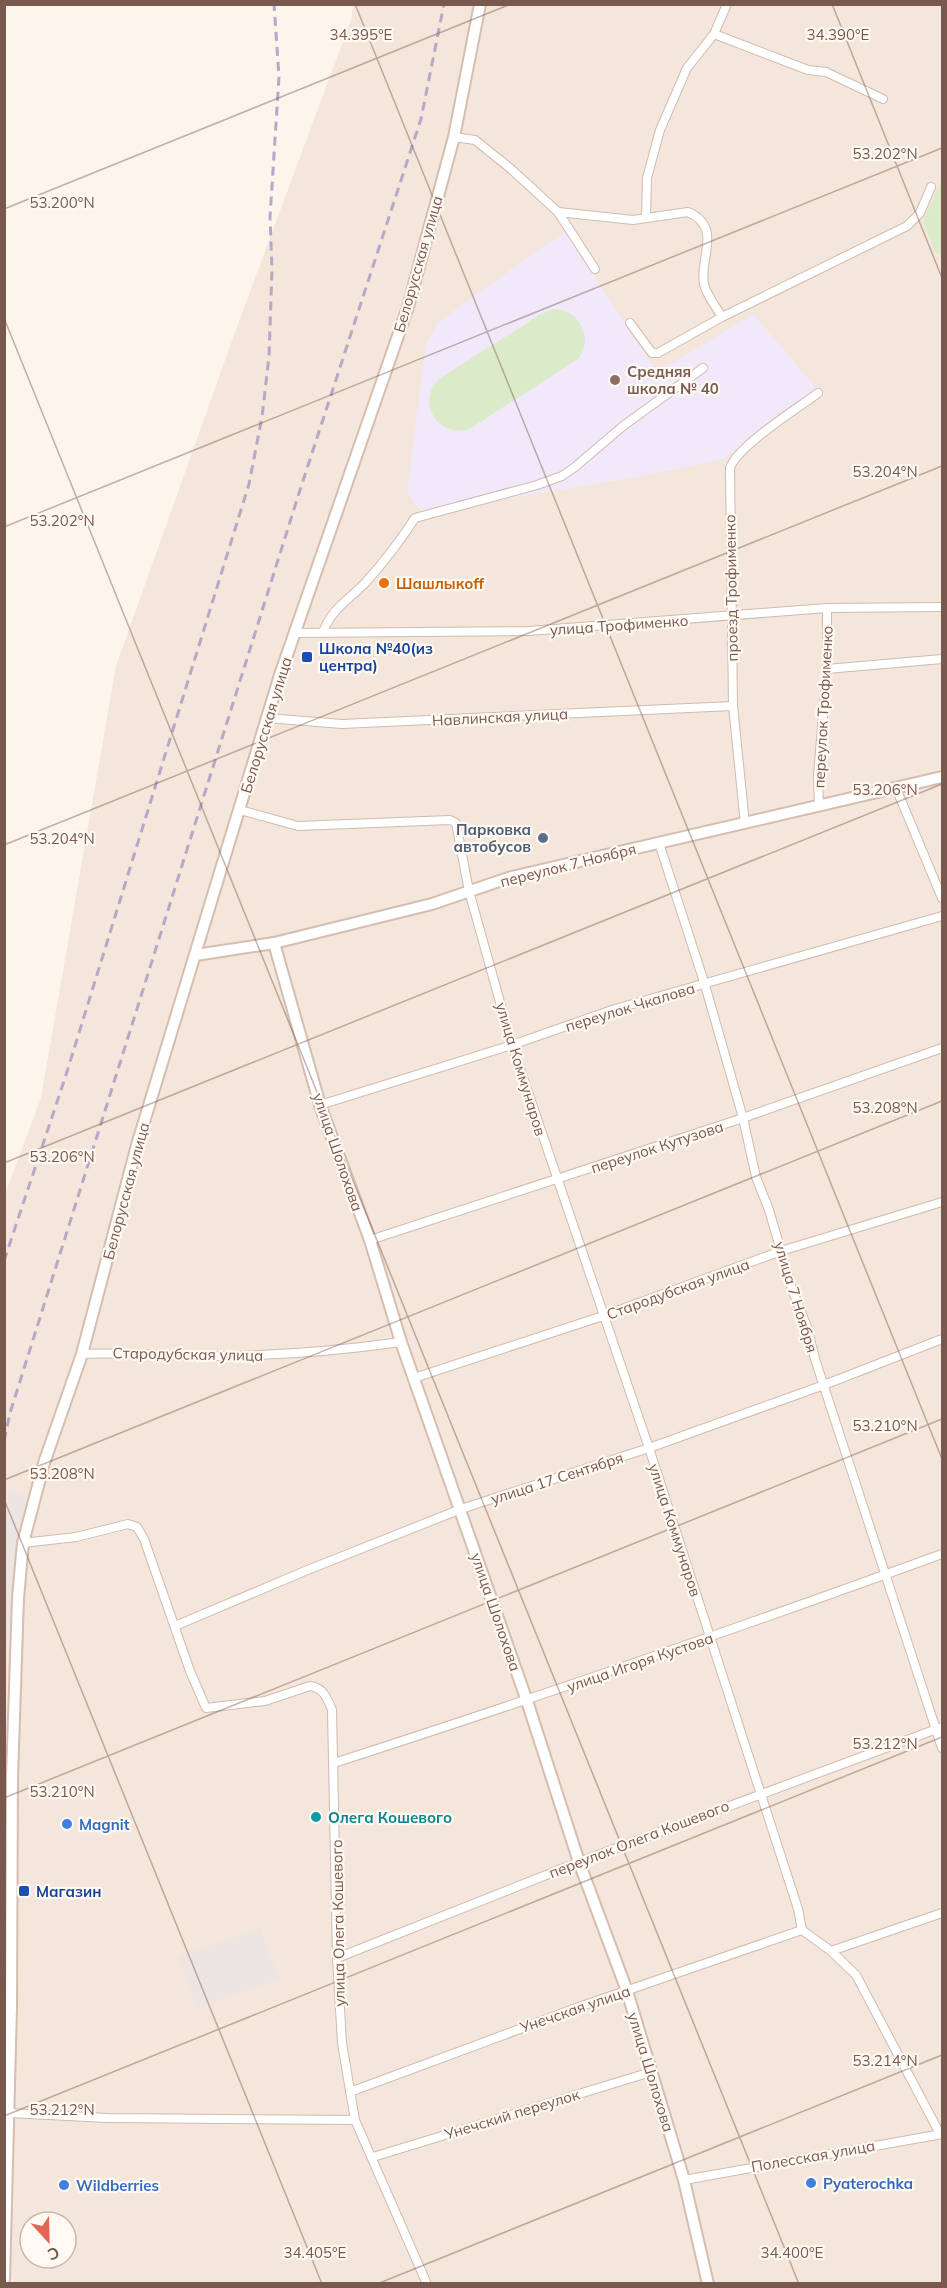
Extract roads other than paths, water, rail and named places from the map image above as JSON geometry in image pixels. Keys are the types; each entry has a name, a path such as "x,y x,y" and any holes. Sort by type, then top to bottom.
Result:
{"main road":[{"name":"Белорусская улица","path":"4,2279 9,2113 12,1777 18,1598 23,1543 44,1463 82,1354 137,1145 267,718 408,308 454,137 480,4"},
{"name":"переулок 7 Ноября","path":"196,955 274,943 432,904 508,878 942,777"},
{"name":"улица Шолохова","path":"274,943 320,1105 370,1240 401,1342 527,1701 579,1862 627,1991 684,2180 708,2283"}],"street":[{"path":"646,218 647,178 660,130 687,68 714,34 727,4"},
{"path":"714,34 808,70 826,72 883,99"},
{"path":"454,137 475,140 511,168 558,212 596,269"},
{"path":"630,323 654,353 907,226 920,213 931,187"},
{"path":"558,212 633,220 688,212 701,219 708,238 704,284 722,318"},
{"path":"323,632 329,617 365,583 396,546 415,518 562,476 623,426 703,368"},
{"name":"проезд Трофименко","path":"745,824 733,706 731,464 759,436 818,393"},
{"name":"улица Трофименко","path":"295,633 529,632 827,608 942,607"},
{"name":"переулок Трофименко","path":"819,806 818,775 826,669 827,608"},
{"path":"826,669 942,659"},
{"name":"Навлинская улица","path":"267,718 353,723 733,706"},
{"path":"896,788 942,898"},
{"name":"улица Коммунаров","path":"240,810 298,826 453,820 458,826 469,891 512,1045 649,1448 798,1910 802,1930"},
{"name":"улица 7 Ноября","path":"659,843 705,985 743,1118 756,1177 939,1728 942,1748"},
{"name":"переулок Чкалова","path":"320,1105 512,1045 615,1009 942,916"},
{"name":"переулок Кутузова","path":"370,1240 743,1118 942,1048"},
{"name":"Стародубская улица","path":"414,1378 603,1316 781,1251 942,1202"},
{"name":"улица 17 Сентября","path":"175,1626 305,1570 461,1509 649,1448 942,1340"},
{"name":"Стародубская улица","path":"82,1354 284,1355 401,1342"},
{"name":"улица Олега Кошевого","path":"23,1543 76,1537 128,1524 137,1527 144,1539 206,1708 265,1701 310,1686 318,1687 324,1692 332,1710 337,1958 342,2043 350,2092 355,2120 428,2283"},
{"name":"улица Игоря Кустова","path":"334,1763 527,1701 942,1554"},
{"name":"переулок Олега Кошевого","path":"337,1958 579,1862 939,1728"},
{"path":"831,1951 942,1913"},
{"path":"802,1930 831,1951 856,1975 941,2134"},
{"name":"Унечская улица","path":"350,2092 802,1930"},
{"name":"Унечский переулок","path":"373,2157 651,2072"},
{"path":"9,2113 107,2118 355,2120"},
{"name":"Полесская улица","path":"684,2180 941,2134"}],"railway":[{"path":"4,1261 65,1078 249,484 262,417 269,356 272,269 270,217 279,77 274,4"},
{"path":"4,1441 10,1413 300,490 421,119 444,4"}],"place":[{"name":"Средняя школа № 40","path":"615,380"},
{"name":"Шашлыкоff","path":"384,583"},
{"name":"Школа №40(из центра)","path":"307,657"},
{"name":"Парковка автобусов","path":"543,838"},
{"name":"Олега Кошевого","path":"316,1817"},
{"name":"Magnit","path":"67,1824"},
{"name":"Магазин","path":"24,1891"},
{"name":"Pyaterochka","path":"811,2183"},
{"name":"Wildberries","path":"64,2185"}]}
